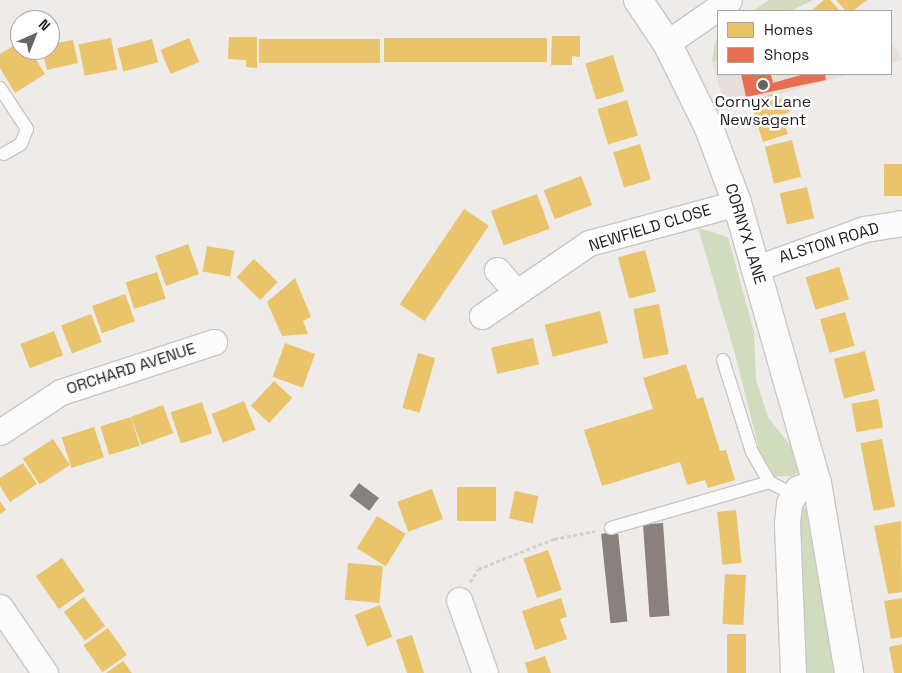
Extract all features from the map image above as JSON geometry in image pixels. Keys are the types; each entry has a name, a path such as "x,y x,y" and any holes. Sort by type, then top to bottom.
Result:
{"street":[{"name":"CORNYX LANE","path":"638,0 667,43 708,128 737,204 757,268 817,483 849,673"},
{"path":"667,43 730,0"},
{"name":"NEWFIELD CLOSE","path":"482,316 515,291 589,243 737,204"},
{"name":"ALSTON ROAD","path":"757,268 865,229 902,223"},
{"path":"497,270 515,291"},
{"name":"ORCHARD AVENUE","path":"0,432 61,392 214,342"},
{"path":"793,673 787,523 793,494 798,488 817,483"},
{"path":"459,600 484,673"},
{"path":"0,607 45,673"}],"lane":[{"path":"0,88 27,129 21,144 4,154"},
{"path":"723,360 752,452 768,482 793,494"},
{"path":"611,528 768,482"}],"path":[{"path":"459,600 478,569 554,539 611,528"}],"shaded area":[{"path":"892,44 902,59 892,63"},
{"path":"717,60 717,75 847,75 726,110 712,61"}],"green space":[{"path":"769,0 813,0 793,10 754,10"},
{"path":"717,38 717,60 712,61"},
{"path":"698,228 728,237 754,332 756,380 768,417 796,453 800,472 791,476 766,477 735,354"},
{"path":"801,506 809,510 837,673 801,673 797,509"}],"building: Homes":[{"path":"824,0 830,0 839,10 812,10"},
{"path":"836,0 867,0 854,10 845,10"},
{"path":"552,36 580,36 580,57 572,56 572,65 551,65"},
{"path":"229,37 257,37 257,68 246,67 246,60 228,59"},
{"path":"111,38 117,69 85,76 79,44"},
{"path":"189,38 199,62 171,74 160,50"},
{"path":"384,38 547,38 547,62 384,62"},
{"path":"152,39 158,62 123,71 117,48"},
{"path":"259,39 380,39 380,63 259,63"},
{"path":"73,40 78,63 47,70 44,60 60,60 60,42"},
{"path":"10,48 10,60 36,60 45,74 15,93 0,68 0,54"},
{"path":"613,55 624,91 596,100 585,63"},
{"path":"775,93 777,100 785,97 790,112 781,115 788,134 763,142 750,102"},
{"path":"627,100 638,135 608,144 597,109"},
{"path":"792,140 801,177 774,184 765,147"},
{"path":"640,144 651,179 624,188 613,152"},
{"path":"884,164 902,164 902,196 884,196"},
{"path":"581,176 592,205 555,219 544,190"},
{"path":"807,187 814,218 787,224 780,193"},
{"path":"537,194 550,229 504,246 491,211"},
{"path":"464,209 489,226 425,321 400,304"},
{"path":"188,244 199,274 166,286 155,256"},
{"path":"207,246 235,251 230,276 202,272"},
{"path":"645,250 656,292 629,299 618,257"},
{"path":"254,259 278,282 260,300 237,277"},
{"path":"839,267 849,300 815,310 806,277"},
{"path":"157,272 166,299 134,309 126,282"},
{"path":"295,278 311,317 303,321 308,334 282,336 267,302"},
{"path":"125,294 135,321 102,333 92,306"},
{"path":"659,304 669,354 643,359 633,309"},
{"path":"600,311 608,343 553,357 545,325"},
{"path":"845,312 855,346 830,353 820,319"},
{"path":"91,314 102,342 72,353 61,325"},
{"path":"54,331 63,355 30,368 20,344"},
{"path":"533,338 539,364 497,374 491,348"},
{"path":"285,343 315,354 303,388 273,377"},
{"path":"865,351 875,391 844,399 834,359"},
{"path":"418,353 435,358 420,413 402,408"},
{"path":"686,364 697,399 703,397 720,451 726,450 735,480 708,488 705,480 687,485 680,462 602,486 584,430 653,409 643,378"},
{"path":"274,381 292,398 269,423 251,406"},
{"path":"878,399 883,428 856,432 851,404"},
{"path":"244,401 256,430 223,443 212,414"},
{"path":"202,402 212,433 181,444 171,412"},
{"path":"163,405 173,433 141,445 131,417"},
{"path":"131,417 140,446 109,455 100,426"},
{"path":"94,427 104,457 72,468 62,438"},
{"path":"53,439 70,465 40,485 23,459"},
{"path":"882,439 895,507 874,511 860,443"},
{"path":"23,463 37,484 10,502 0,486 0,478"},
{"path":"457,487 496,487 496,521 457,521"},
{"path":"432,489 443,519 408,532 397,502"},
{"path":"515,491 538,496 533,523 509,518"},
{"path":"0,501 6,510 0,514"},
{"path":"736,510 742,563 723,565 717,512"},
{"path":"377,516 406,534 386,566 357,548"},
{"path":"901,521 902,592 888,594 874,526"},
{"path":"548,550 562,590 537,598 523,558"},
{"path":"62,558 85,591 59,609 36,576"},
{"path":"348,563 383,566 380,603 345,600"},
{"path":"725,574 746,575 743,625 722,624"},
{"path":"84,597 105,626 85,641 64,612"},
{"path":"561,598 567,617 560,619 567,639 535,650 522,611"},
{"path":"902,598 902,637 891,639 884,601"},
{"path":"380,605 392,637 367,646 355,615"},
{"path":"108,628 127,655 102,672 83,645"},
{"path":"727,634 746,634 746,673 727,673"},
{"path":"412,635 424,673 407,673 396,640"},
{"path":"902,644 902,673 894,673 889,647"},
{"path":"545,656 551,673 528,673 525,663"},
{"path":"123,661 132,673 106,673"}],"building: Shops":[{"path":"741,75 771,75 773,83 801,75 825,75 826,80 746,97"}],"building: Industry":[{"path":"359,483 379,498 369,511 349,496"},
{"path":"663,523 669,616 650,617 643,524"},
{"path":"618,532 627,622 611,623 601,534"}],"place":[{"name":"Cornyx Lane Newsagent","path":"763,85"}]}
